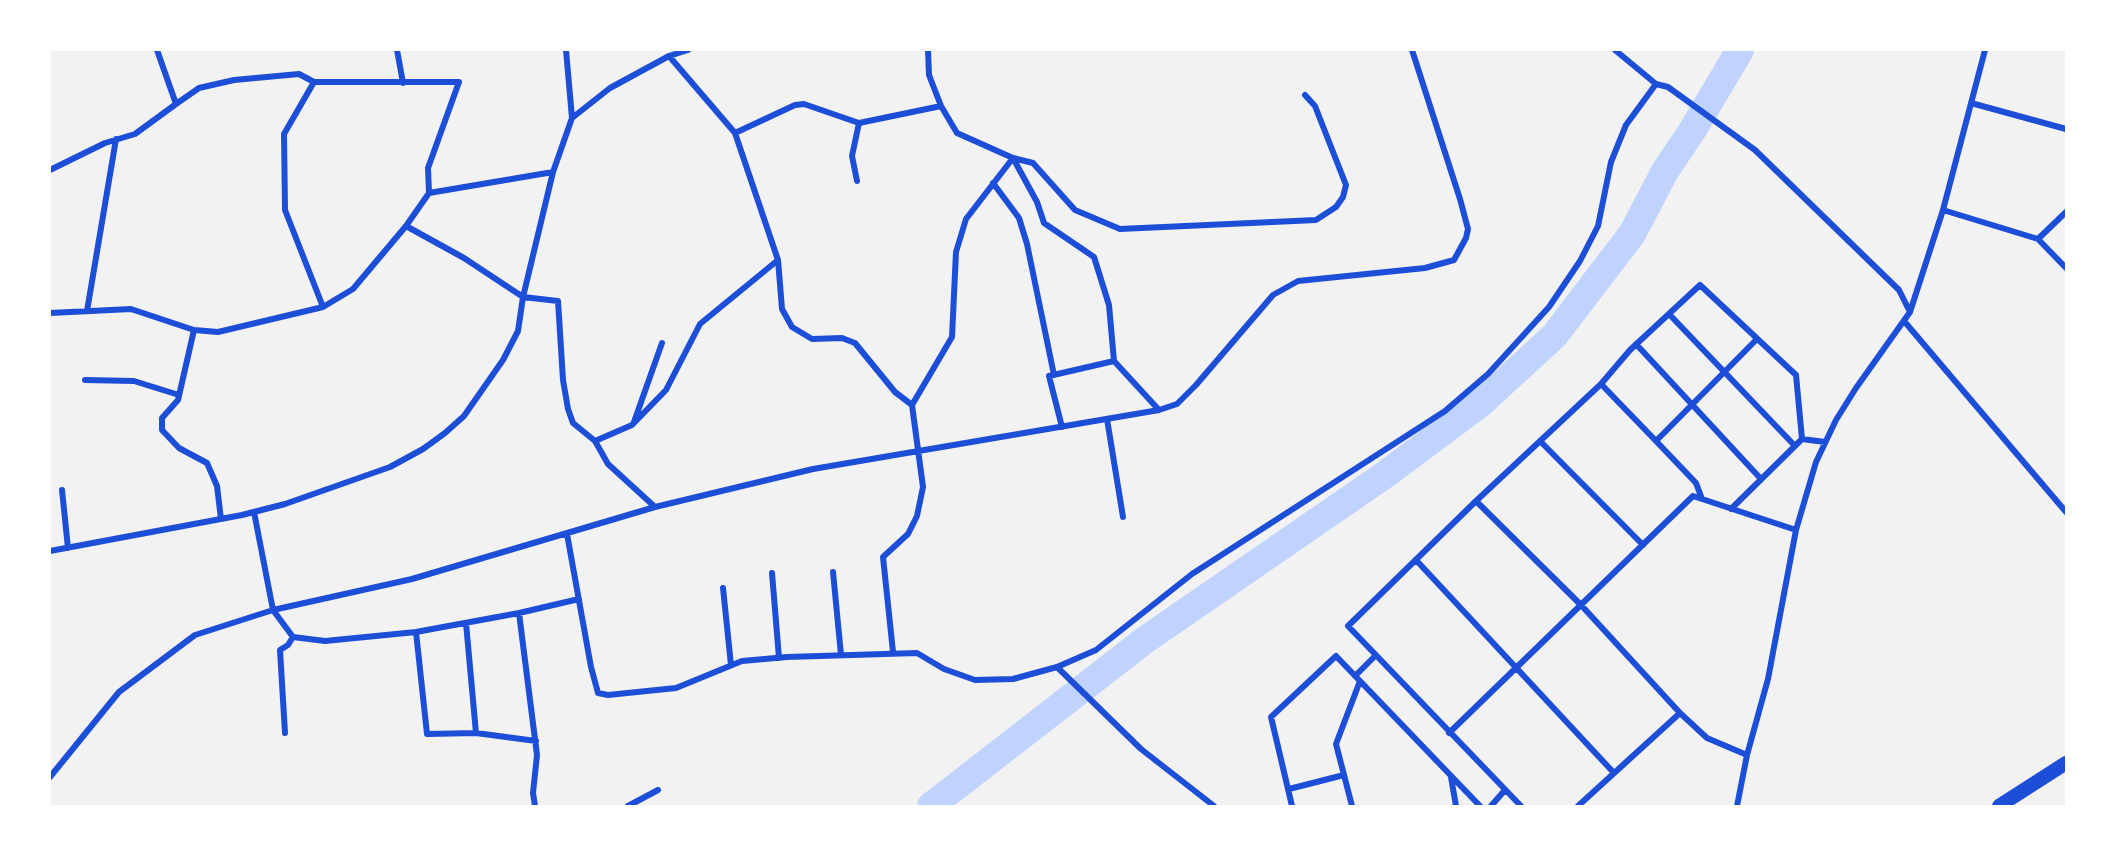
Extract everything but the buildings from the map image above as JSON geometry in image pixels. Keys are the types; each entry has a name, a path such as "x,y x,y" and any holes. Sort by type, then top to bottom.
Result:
{"main road":[{"path":"1999,807 2067,763"}],"street":[{"path":"158,50 176,104"},
{"path":"397,50 402,83"},
{"path":"50,551 221,519 285,504 390,467 423,449 464,416 503,360 518,331 523,297 554,172 572,118 566,50"},
{"path":"572,118 610,88 669,56 688,50"},
{"path":"928,50 929,75 941,106 957,133 1013,158 1033,163 1075,210 1119,228 1317,220 1336,207 1344,197 1346,185 1315,106 1305,95"},
{"path":"50,777 119,692 195,635 273,610 412,579 655,507 813,469 1159,410 1177,404 1273,295 1298,281 1425,268 1454,260 1466,238 1468,229 1412,50"},
{"path":"1615,50 1656,84 1668,87 1755,150 1899,290 1910,312"},
{"path":"1737,807 1768,678 1796,531 1816,462 1836,420 1856,388 1910,312 1943,210 1985,50"},
{"path":"669,56 735,133 778,260 782,309 792,327 812,339 842,338 855,343 896,392 912,405"},
{"path":"50,170 116,139 135,134 199,88 234,80 299,74 314,82 459,82 428,168 429,193 406,226 353,289 323,307 218,332 194,330 131,309 50,313"},
{"path":"314,82 284,134 285,210 323,307"},
{"path":"567,534 591,667 598,693 608,695 676,688 742,661 779,658 893,652 917,653 944,669 975,680 1013,679 1058,668 1096,650 1192,574 1445,411 1488,374 1549,308 1580,261 1598,226 1611,162 1626,125 1656,84"},
{"path":"1971,103 2067,129"},
{"path":"735,133 795,105 804,104 859,123 941,106"},
{"path":"857,181 852,156 859,123"},
{"path":"87,311 116,139"},
{"path":"893,652 883,557 908,534 917,516 923,488 912,405 952,337 956,252 966,219 1013,158"},
{"path":"1013,158 1037,202 1044,223 1094,257 1108,305 1114,361 1159,410"},
{"path":"429,193 554,172"},
{"path":"993,183 1019,218 1027,244 1054,375"},
{"path":"1943,210 2038,239 2067,268"},
{"path":"2038,239 2067,212"},
{"path":"406,226 464,258 523,297 558,302 563,380 573,423 595,441 608,464 655,507"},
{"path":"595,441 632,425 666,390 700,324 778,260"},
{"path":"1521,807 1348,626 1476,501 1601,384 1636,344 1700,285 1796,375 1802,439"},
{"path":"1669,314 1794,446"},
{"path":"1904,321 2067,513"},
{"path":"194,330 179,395 172,408 162,418 162,430 179,448 207,463 217,486 221,519"},
{"path":"1656,441 1757,339"},
{"path":"632,425 662,343"},
{"path":"1636,344 1761,479"},
{"path":"1062,427 1049,376 1114,361"},
{"path":"85,380 134,381 179,395"},
{"path":"1601,384 1696,483 1702,499"},
{"path":"1107,419 1123,518"},
{"path":"1731,509 1802,439 1825,442"},
{"path":"1540,441 1643,545"},
{"path":"62,490 68,548"},
{"path":"1449,733 1694,496 1796,531"},
{"path":"1476,501 1581,605 1707,738 1748,755"},
{"path":"254,512 273,610 292,637 325,641 416,632 519,613 579,599"},
{"path":"1416,560 1614,773"},
{"path":"833,572 841,655"},
{"path":"772,573 779,658"},
{"path":"723,588 731,665"},
{"path":"519,613 536,741 537,755 533,793 535,807"},
{"path":"466,623 476,733"},
{"path":"416,632 427,734 476,733 536,741"},
{"path":"285,733 280,650 288,645 292,637"},
{"path":"1352,807 1336,744 1357,679 1376,655"},
{"path":"1292,807 1271,717 1336,656 1480,807"},
{"path":"1058,668 1141,749 1214,807"},
{"path":"1578,807 1680,712"},
{"path":"1289,789 1344,775"},
{"path":"1451,776 1456,807"},
{"path":"628,807 658,790"},
{"path":"1491,807 1505,790"}],"waterway":[{"path":"931,806 1145,640 1386,474 1481,403 1554,336 1632,234 1665,171 1692,131 1740,50"}]}
